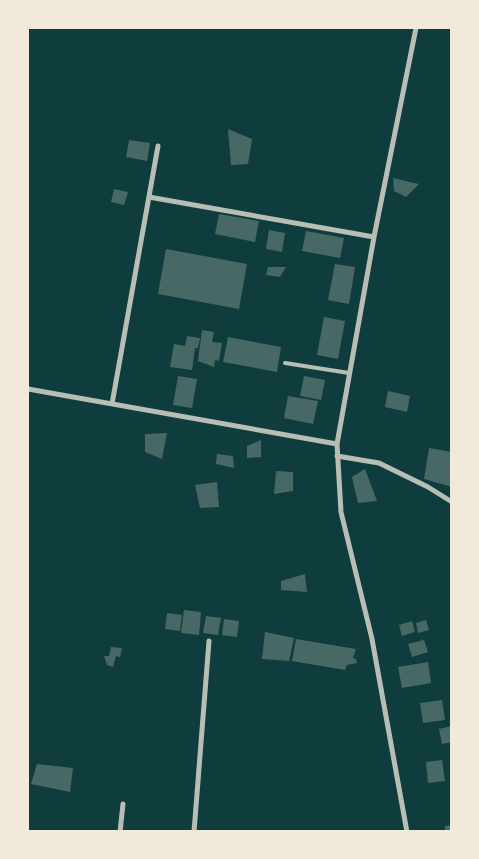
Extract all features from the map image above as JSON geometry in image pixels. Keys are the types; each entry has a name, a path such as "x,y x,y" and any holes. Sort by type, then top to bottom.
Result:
{"street":[{"path":"407,832 373,646 341,512 337,444 374,237 416,28"},
{"path":"112,404 158,146"},
{"path":"149,197 374,237"},
{"path":"28,389 337,444"},
{"path":"338,456 379,463 428,487 452,502"},
{"path":"194,832 209,641"},
{"path":"120,832 123,804"}],"lane":[{"path":"285,363 349,374"}],"building":[{"path":"228,129 252,139 248,164 231,165"},
{"path":"129,140 150,143 147,161 126,157"},
{"path":"393,178 419,184 406,197 394,191"},
{"path":"114,189 128,192 124,205 111,202"},
{"path":"219,214 259,221 255,242 215,234"},
{"path":"269,230 285,233 282,252 266,249"},
{"path":"306,231 344,238 340,258 302,251"},
{"path":"166,249 247,264 239,309 158,294"},
{"path":"335,264 355,267 349,304 328,300"},
{"path":"268,267 286,267 280,277 266,275"},
{"path":"324,317 345,321 338,359 317,355"},
{"path":"202,330 214,332 212,342 222,343 219,361 215,360 214,367 198,361"},
{"path":"187,336 200,338 198,348 195,348 192,370 170,367 174,344 185,346"},
{"path":"228,337 281,347 277,372 223,362"},
{"path":"178,376 197,379 192,408 173,405"},
{"path":"304,376 325,380 321,400 300,396"},
{"path":"388,391 410,396 407,412 385,407"},
{"path":"288,396 318,401 313,424 284,418"},
{"path":"167,433 162,459 145,452 145,434"},
{"path":"261,440 261,457 247,458 247,446"},
{"path":"429,448 452,452 452,487 424,479"},
{"path":"217,454 233,456 234,468 216,464"},
{"path":"365,469 377,501 358,503 352,477"},
{"path":"276,471 293,472 293,491 274,494"},
{"path":"217,482 219,507 200,508 195,485"},
{"path":"305,574 307,592 281,590 281,581"},
{"path":"184,610 201,612 199,635 181,633"},
{"path":"167,613 182,615 180,631 165,629"},
{"path":"206,616 221,618 218,635 203,633"},
{"path":"224,619 239,621 237,637 222,635"},
{"path":"426,620 429,630 418,633 416,623"},
{"path":"412,621 415,632 402,636 399,625"},
{"path":"265,632 294,638 289,661 262,659"},
{"path":"296,639 356,649 353,658 356,659 357,663 347,665 345,670 292,661"},
{"path":"424,640 428,652 412,657 408,644"},
{"path":"111,647 122,648 120,657 116,656 113,667 107,665 104,656 109,656"},
{"path":"428,662 431,683 402,688 398,667"},
{"path":"442,700 445,720 423,723 420,703"},
{"path":"452,726 452,742 442,744 439,729"},
{"path":"442,760 445,781 428,783 426,762"},
{"path":"37,764 73,768 70,792 31,784"},
{"path":"452,825 452,832 445,832 445,826"}]}
